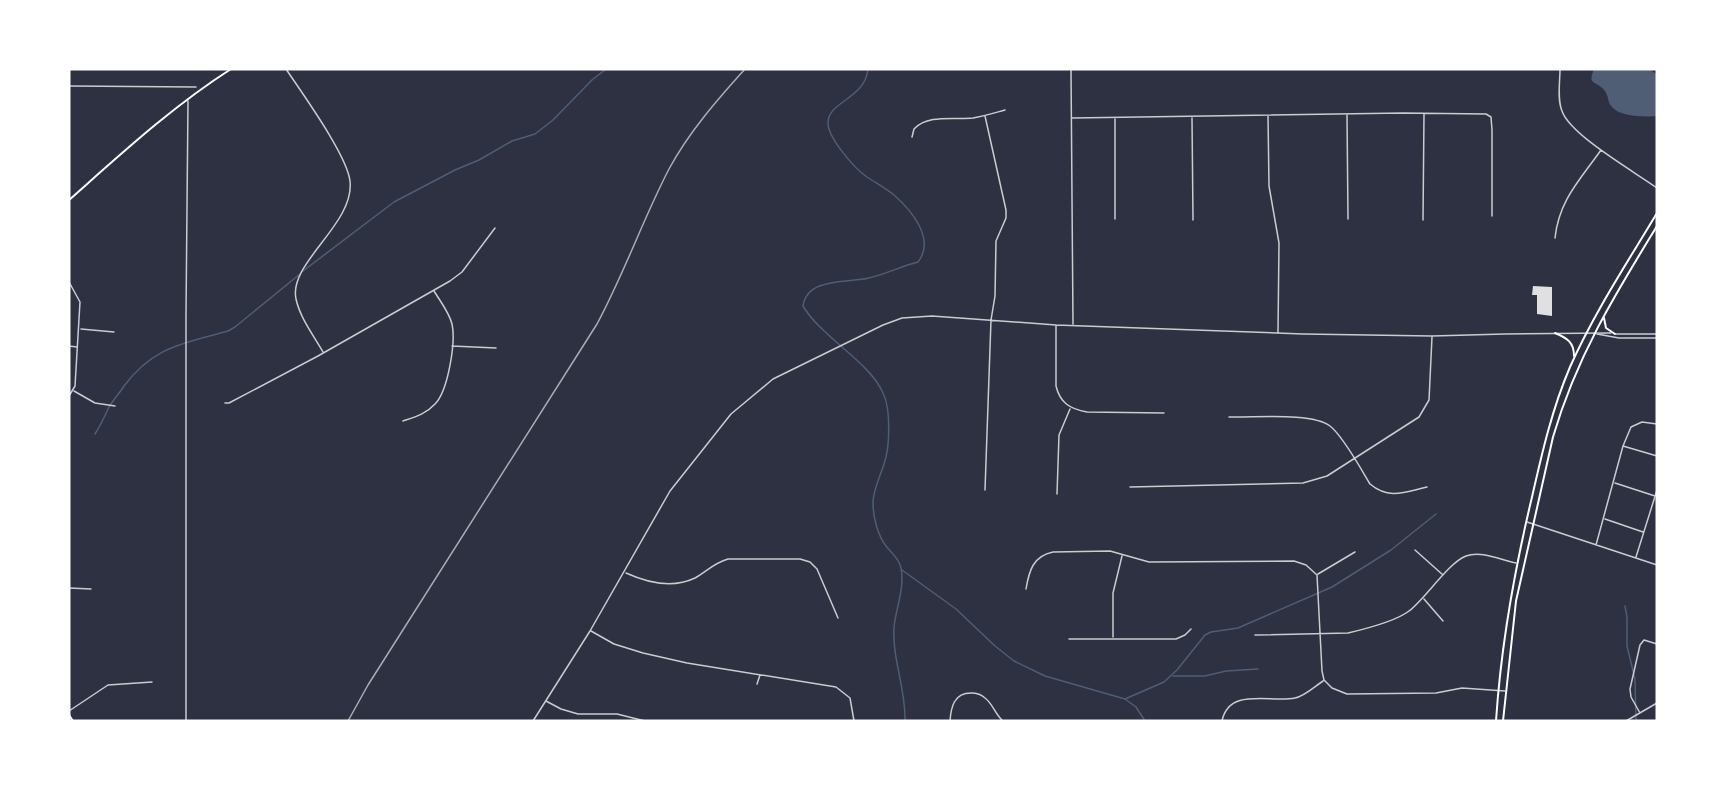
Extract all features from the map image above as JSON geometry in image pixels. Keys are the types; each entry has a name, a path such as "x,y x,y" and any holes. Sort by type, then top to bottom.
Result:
{"main road":[{"path":"69,201 203,87 231,69"},
{"path":"1496,721 1507,616 1516,563 1550,422 1573,359 1586,333 1657,213"},
{"path":"1503,721 1516,601 1532,524 1562,406 1593,333 1657,226"},
{"path":"1605,314 1605,325 1615,334"},
{"path":"1555,333 1571,342 1574,349 1573,359"},
{"path":"69,716 73,721"}],"street":[{"path":"286,69 331,139 348,171 350,182 344,207 333,230 304,268 295,290 298,307 324,353"},
{"path":"1071,69 1073,325"},
{"path":"1560,69 1559,103 1564,117 1572,127 1657,188"},
{"path":"69,86 203,87"},
{"path":"186,721 188,100"},
{"path":"912,137 914,129 924,123 939,119 985,116 1005,111"},
{"path":"1072,118 1472,112 1490,115 1492,216"},
{"path":"1423,220 1424,113"},
{"path":"1347,114 1348,219"},
{"path":"985,116 1006,210 1006,218 996,241 995,296 991,320 986,490"},
{"path":"1268,116 1269,186 1278,243 1278,333"},
{"path":"1192,117 1193,220"},
{"path":"1114,118 1115,219"},
{"path":"1556,238 1557,224 1565,201 1602,150"},
{"path":"225,404 324,353 462,272 495,228"},
{"path":"69,282 81,302 73,390 69,396"},
{"path":"403,421 420,416 442,395 452,346 452,324 434,290"},
{"path":"533,721 625,573 655,515 682,475 731,414 773,379 902,318 932,316 1056,325 1278,333 1432,336 1555,333 1657,334"},
{"path":"1056,325 1056,386 1061,400 1071,408 1088,412 1164,413"},
{"path":"80,329 114,332"},
{"path":"1593,333 1619,338 1657,339"},
{"path":"1130,487 1303,483 1327,476 1411,423 1425,409 1429,400 1431,380 1432,336"},
{"path":"69,346 78,347"},
{"path":"452,346 496,348"},
{"path":"73,390 95,403 115,406"},
{"path":"1057,494 1059,435 1062,423 1071,408"},
{"path":"1228,417 1320,420 1335,430 1370,484 1382,493 1394,494 1427,487"},
{"path":"1596,545 1623,446 1631,427 1642,422 1657,424"},
{"path":"1623,446 1657,456"},
{"path":"1614,483 1655,496"},
{"path":"1636,557 1657,490"},
{"path":"1604,519 1644,532"},
{"path":"1526,522 1657,565"},
{"path":"1415,550 1444,576"},
{"path":"1026,589 1031,568 1046,553 1102,551 1149,562 1294,561 1306,564 1317,575 1320,659 1324,680 1340,693 1436,693 1462,688 1505,691"},
{"path":"1317,575 1355,552"},
{"path":"1255,635 1348,633 1360,630 1405,614 1424,598 1461,558 1473,554 1516,563"},
{"path":"1113,639 1113,593 1122,555"},
{"path":"625,573 651,582 676,584 696,577 717,562 728,559 800,559 810,562 817,569 838,618"},
{"path":"69,588 91,589"},
{"path":"1424,598 1443,621"},
{"path":"1069,639 1176,639 1191,629"},
{"path":"590,631 614,644 643,653 836,687 850,698 854,721"},
{"path":"1640,713 1631,697 1630,689 1640,645 1644,640 1657,644"},
{"path":"757,684 760,675"},
{"path":"1222,721 1223,713 1228,706 1240,699 1299,697 1324,680"},
{"path":"69,711 108,685 152,682"},
{"path":"950,721 954,702 959,696 974,693 986,698 1003,721"},
{"path":"545,700 561,709 578,714 617,714 645,721"},
{"path":"1626,721 1657,704"}],"water":[{"path":"1594,69 1648,69 1657,74 1657,116 1633,116 1616,110 1610,105 1606,92 1593,82 1591,78"}],"building":[{"path":"1533,286 1552,287 1552,316 1537,314 1537,295 1532,295"}],"waterway":[{"path":"303,271 394,202 512,141 535,134 553,120 606,69"},
{"path":"868,69 861,87 830,115 829,128 837,144 856,167 894,195 914,217 923,235 923,253 918,262 882,274 820,286 806,297 803,306 821,328 867,370 886,400 889,428 888,448 874,493 873,508 876,526 881,537 901,568 902,583 894,639 905,721"},
{"path":"95,434 108,409 124,386 147,362 170,348 235,327 300,274"},
{"path":"1125,699 1164,682 1177,670 1205,635 1238,628 1332,587 1391,550 1436,514"},
{"path":"902,570 956,609 1014,661 1045,676 1125,699 1136,707 1145,721"},
{"path":"1625,606 1627,646 1635,679 1636,721"},
{"path":"1173,676 1205,676 1226,671 1258,669"}],"railway":[{"path":"348,721 368,685 597,324 677,155 704,117 745,69"}]}
